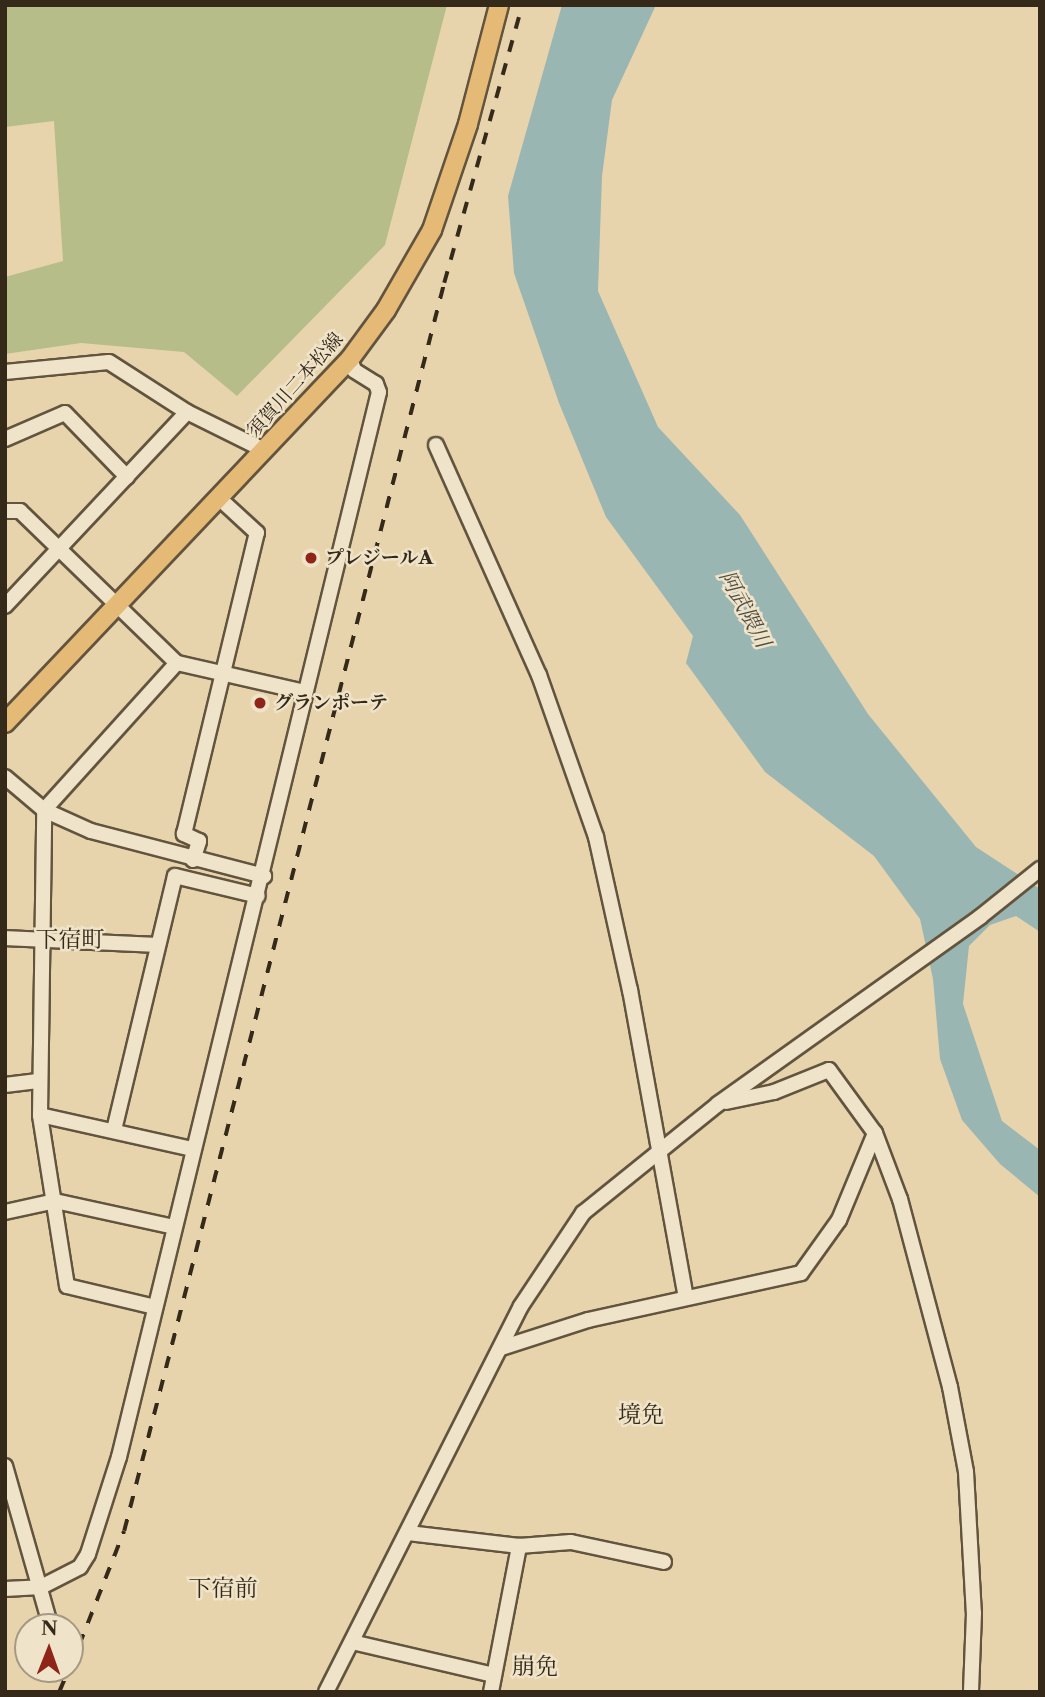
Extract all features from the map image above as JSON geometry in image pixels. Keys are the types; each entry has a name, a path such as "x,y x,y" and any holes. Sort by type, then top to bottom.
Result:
{"main road":[{"name":"須賀川二本松線","path":"5,723 350,359 386,310 432,230 467,124 499,5"}],"street":[{"path":"5,1589 41,1587 68,1576 88,1554 119,1457 192,1149 264,876 304,692 379,392 376,384 355,370 350,359"},
{"path":"5,372 109,362 187,412 264,450"},
{"path":"5,606 187,412"},
{"path":"5,439 65,413 127,477"},
{"path":"436,445 539,675 596,838 661,1150 686,1297"},
{"path":"192,860 199,841 184,834 225,674 257,533 220,499"},
{"path":"5,511 20,511 57,550 118,604 177,663 304,692"},
{"path":"155,1307 67,1286 40,1115 44,810 177,663"},
{"path":"5,777 44,810 125,843 264,876"},
{"path":"326,1692 521,1307 583,1213 718,1104 1040,869"},
{"path":"114,1130 175,876 258,897"},
{"path":"5,938 157,945"},
{"path":"718,1104 774,1092 829,1070 875,1133 900,1199 950,1387 966,1472 974,1613 971,1692"},
{"path":"5,1085 40,1082"},
{"path":"40,1115 192,1149"},
{"path":"501,1348 588,1320 801,1273 839,1220 875,1133"},
{"path":"5,1212 55,1201 174,1227"},
{"path":"5,1466 48,1613"},
{"path":"408,1533 519,1546 571,1542 664,1562"},
{"path":"491,1692 519,1546"},
{"path":"352,1642 494,1675"}],"green space":[{"path":"5,5 447,5 385,245 237,396 184,352 81,343 5,354 5,277 63,261 54,121 5,127"}],"water":[{"name":"阿武隈川","path":"562,5 656,5 612,100 602,176 598,291 658,427 740,515 868,714 976,847 1040,889 1040,932 1016,916 990,925 969,946 963,1004 1002,1121 1040,1150 1040,1197 1000,1164 962,1120 940,1059 933,979 920,919 874,856 765,772 686,663 693,636 606,517 559,403 514,273 508,196"}],"railway":[{"path":"84,1632 124,1531 444,283 522,5"},
{"path":"59,1692 63,1683"}],"place":[{"name":"プレジールA","path":"311,558"},
{"name":"グランポーテ","path":"260,703"}],"district":[{"name":"下宿町","path":"70,939"},
{"name":"境免","path":"641,1414"},
{"name":"下宿前","path":"223,1588"},
{"name":"崩免","path":"535,1666"}]}
